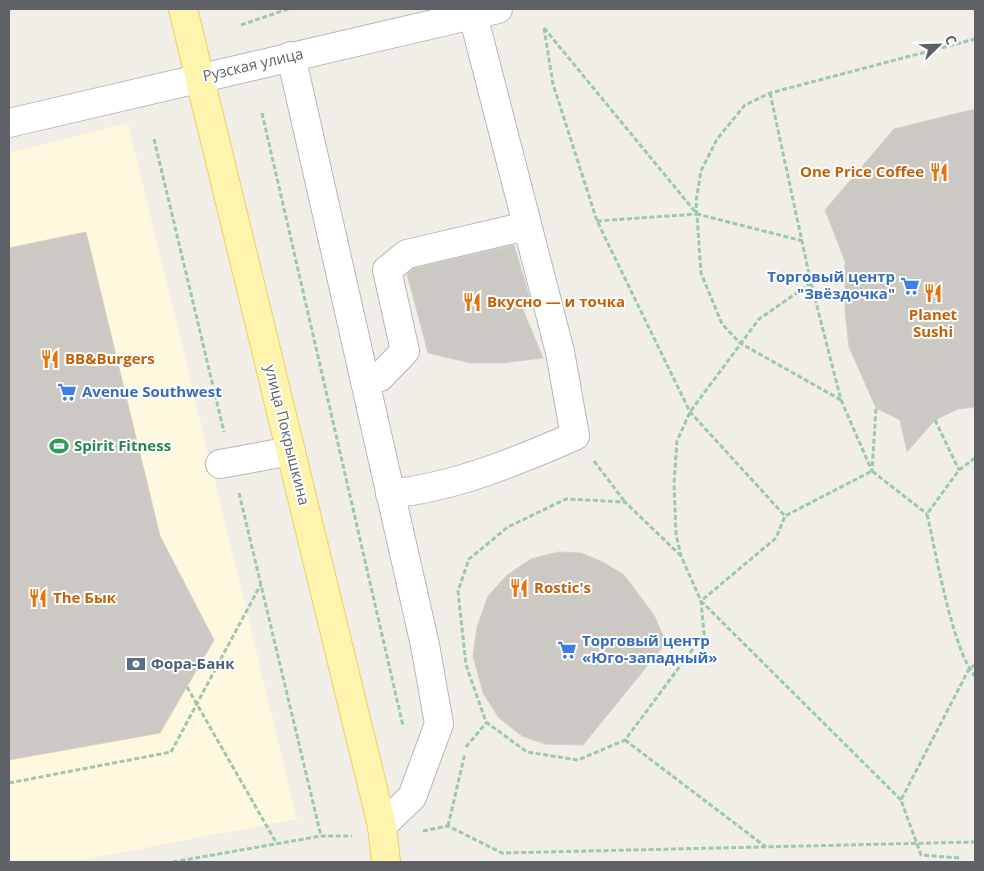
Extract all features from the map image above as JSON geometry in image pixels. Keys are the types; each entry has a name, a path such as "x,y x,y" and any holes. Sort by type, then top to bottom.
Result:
{"main road":[{"name":"улица Покрышкина","path":"183,9 291,450 384,842"}],"street":[{"name":"Рузская улица","path":"9,123 486,12"},
{"path":"390,494 419,491 507,465 575,436 560,352 528,226 486,12"},
{"path":"291,56 425,645 439,724 412,797 384,842"},
{"path":"365,382 380,377 405,351 386,270 407,254 528,226"},
{"path":"220,464 291,450"}],"path":[{"path":"241,25 288,9"},
{"path":"697,214 544,28 553,84 597,221 690,412 785,516"},
{"path":"841,400 740,343 722,324 702,273 697,214 701,171 717,139 745,106 770,92 975,39"},
{"path":"770,92 811,283 841,400 872,471 927,514 954,628 969,669 975,676"},
{"path":"262,112 403,728"},
{"path":"597,221 697,214 803,241"},
{"path":"625,502 566,499 508,527 469,559 458,591 466,665 486,722 527,752 578,760 625,740 704,634 701,601 681,556 676,534 675,475 677,441 690,412 759,319 811,283"},
{"path":"872,471 876,408"},
{"path":"935,420 959,470"},
{"path":"575,436 625,502 681,556"},
{"path":"927,514 959,470 975,458"},
{"path":"701,601 776,538 785,516 872,471"},
{"path":"9,783 172,752 261,584"},
{"path":"701,601 901,800 921,855 959,858"},
{"path":"901,800 969,669 975,665"},
{"path":"187,687 277,844"},
{"path":"448,826 466,748 486,722"},
{"path":"625,740 766,848"},
{"path":"173,862 321,836 384,842 448,826 502,853 916,845 975,842"}],"shaded area":[{"path":"128,123 297,819 71,862 9,862 9,153"}],"building":[{"name":"Торговый центр \"Звёздочка\"","path":"975,109 975,407 958,409 935,420 907,452 900,420 876,408 849,347 845,311 845,261 825,210 894,129"},
{"name":"Avenue Southwest","path":"86,232 160,536 214,640 160,733 9,760 9,248"},
{"name":"Вкусно — и точка","path":"514,245 531,302 522,307 543,358 502,363 470,363 428,353 407,274 414,268"},
{"name":"Торговый центр «Юго-западный»","path":"558,552 581,553 603,562 624,575 654,615 666,643 583,745 545,744 522,736 499,718 483,693 473,656 477,627 488,596 507,575 531,559"}],"place":[{"name":"One Price Coffee","path":"939,172"},
{"name":"Торговый центр \"Звёздочка\"","path":"910,286"},
{"name":"Planet Sushi","path":"933,293"},
{"name":"Вкусно — и точка","path":"472,302"},
{"name":"BB&Burgers","path":"50,359"},
{"name":"Avenue Southwest","path":"67,392"},
{"name":"Spirit Fitness","path":"59,446"},
{"name":"Rostic's","path":"519,588"},
{"name":"The Бык","path":"38,598"},
{"name":"Торговый центр «Юго-западный»","path":"567,650"},
{"name":"Фора-Банк","path":"136,664"}]}
